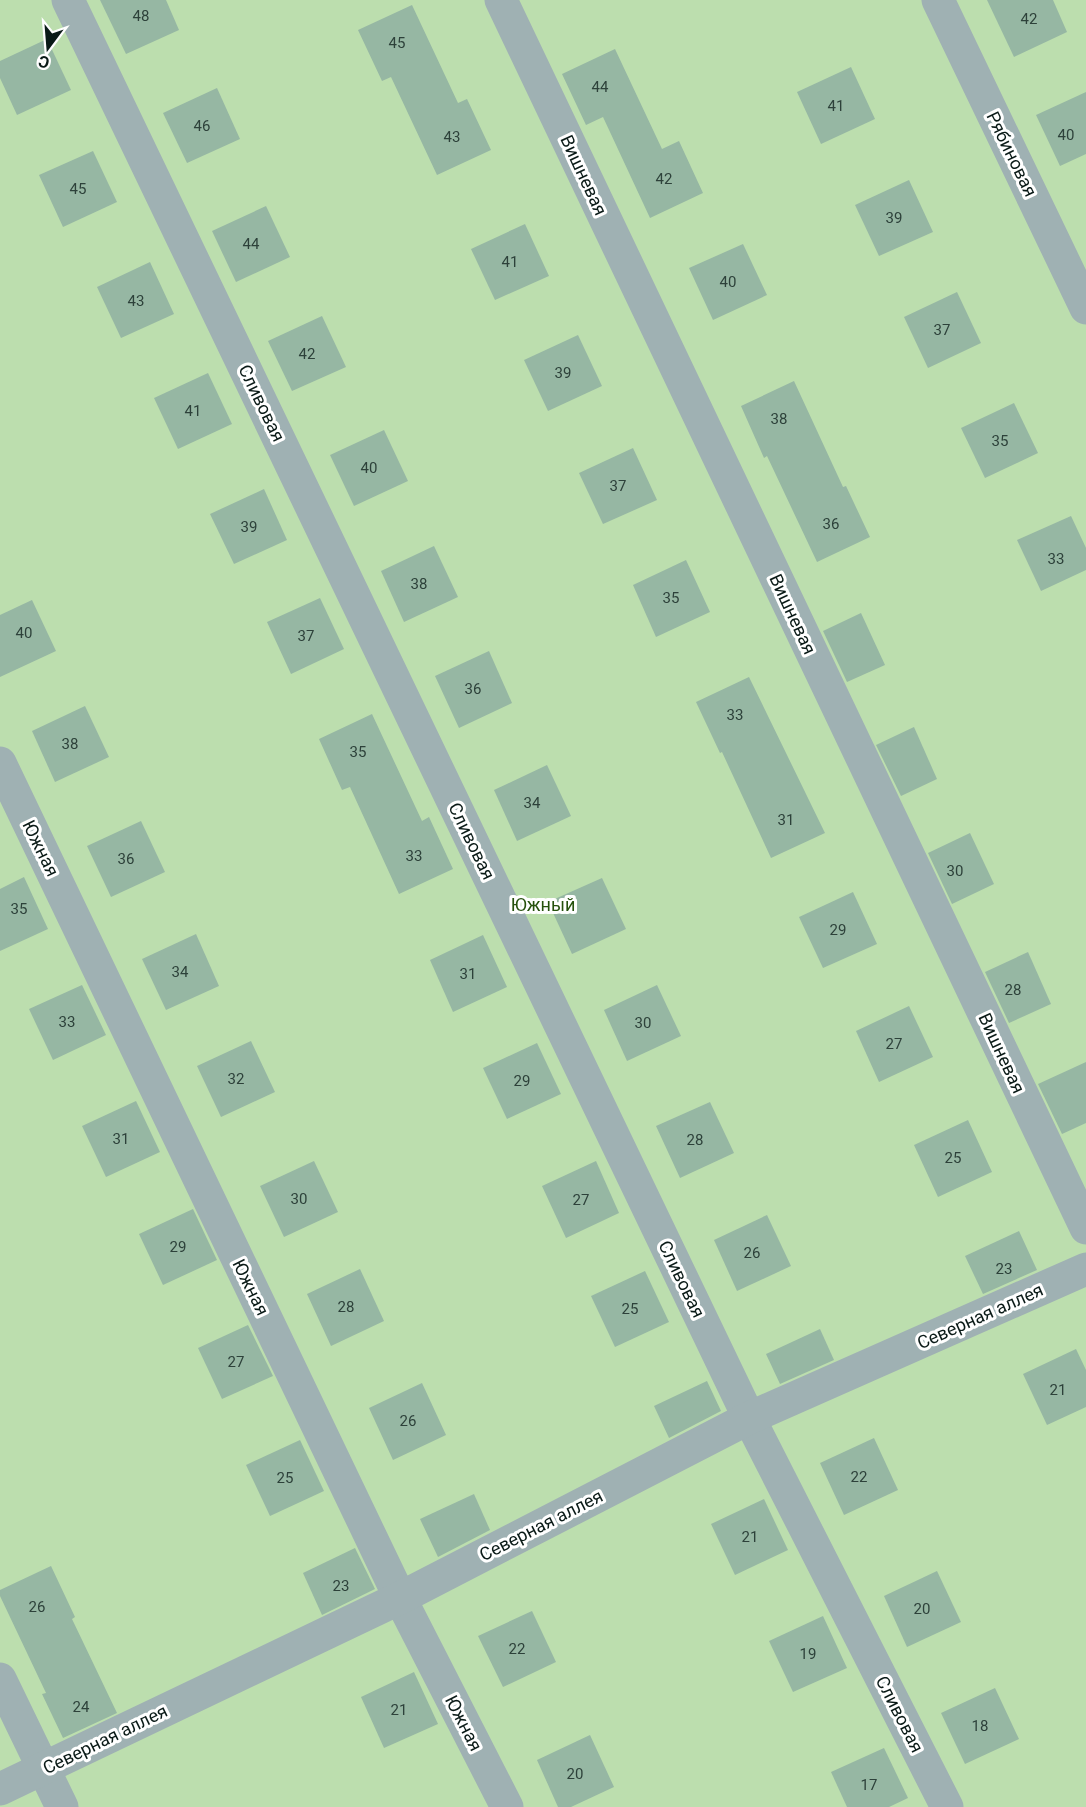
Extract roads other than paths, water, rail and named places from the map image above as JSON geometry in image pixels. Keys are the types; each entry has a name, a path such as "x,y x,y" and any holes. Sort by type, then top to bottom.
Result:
{"street":[{"name":"Сливовая","path":"68,0 749,1418 947,1807"},
{"name":"Вишневая","path":"501,0 1086,1228"},
{"name":"Рябиновая","path":"938,0 1086,308"},
{"name":"Южная","path":"0,763 400,1598 507,1807"},
{"name":"Северная аллея","path":"0,1789 400,1598 749,1418 1086,1269"},
{"path":"0,1679 62,1807"}],"park label":[{"name":"Южный","path":"543,904"}]}
